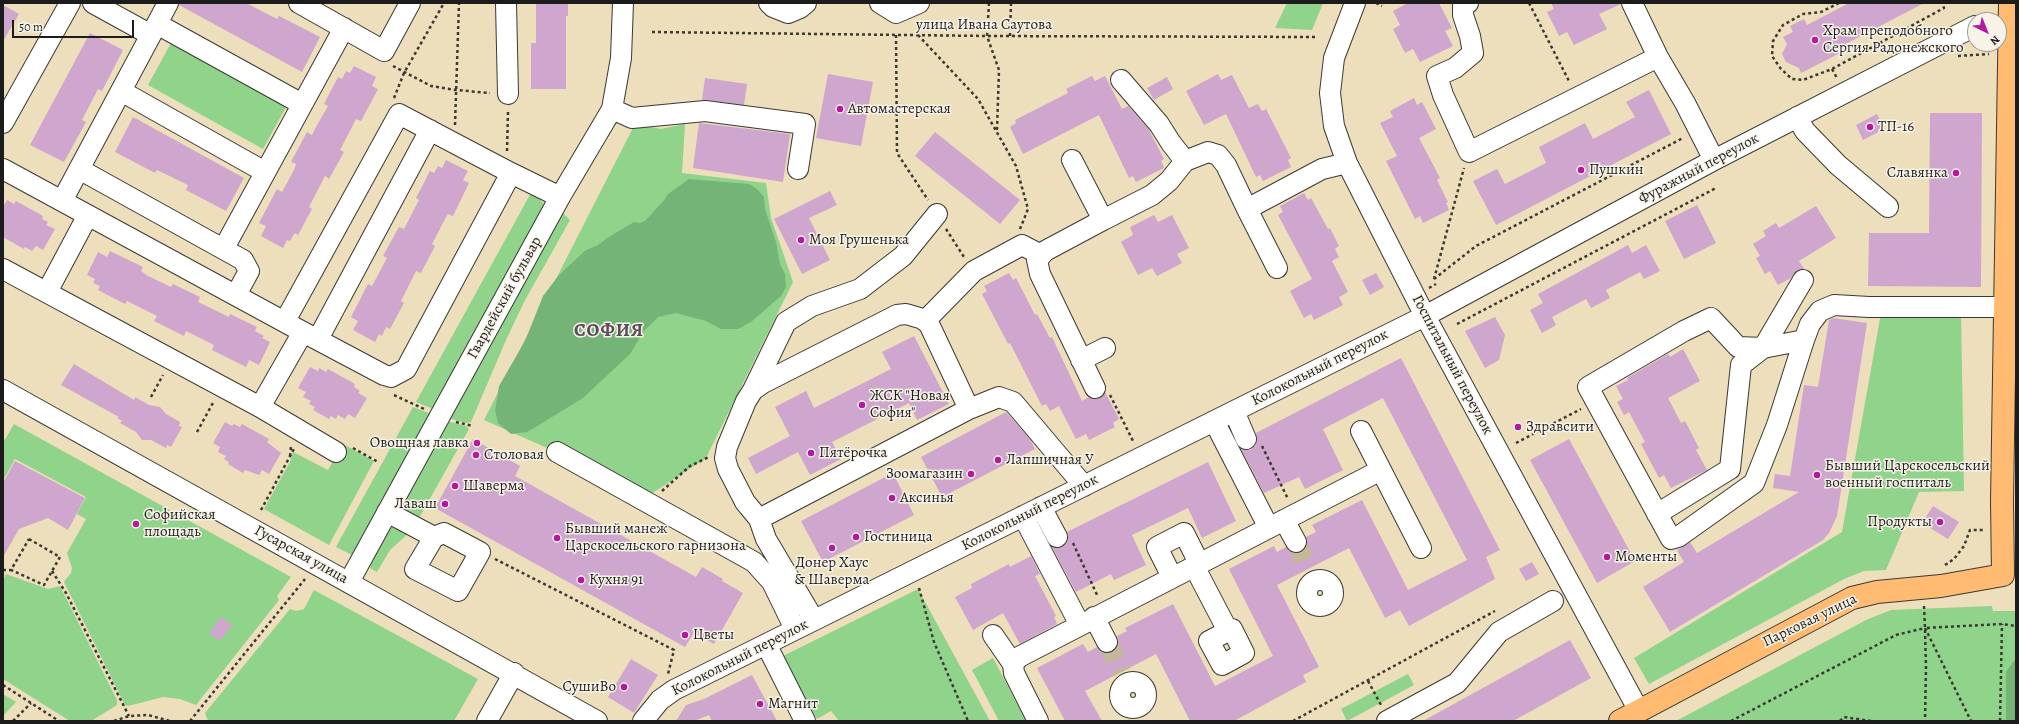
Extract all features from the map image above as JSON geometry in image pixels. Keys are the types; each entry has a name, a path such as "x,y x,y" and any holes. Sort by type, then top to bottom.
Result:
{"main road":[{"path":"2007,29 2012,104 2011,306 2002,509 2010,574"},
{"name":"Парковая улица","path":"1630,716 1852,598 1877,592 1941,586 2010,574"}],"street":[{"path":"3,124 70,3"},
{"path":"93,3 154,30 302,104"},
{"path":"62,201 168,3"},
{"path":"299,3 384,51 410,3"},
{"path":"506,3 508,94"},
{"name":"Гвардейский бульвар","path":"349,582 560,197 612,109 621,58 623,3"},
{"path":"770,3 773,7 788,14 806,3"},
{"path":"880,3 896,12 919,3"},
{"name":"Госпитальный переулок","path":"1354,3 1334,58 1330,93 1334,126 1347,163 1630,716"},
{"path":"1468,3 1463,6 1463,15 1470,36 1473,53 1455,68 1437,76 1443,95 1469,152 1658,57"},
{"path":"1632,3 1658,57 1685,103 1714,160"},
{"path":"224,248 344,28"},
{"name":"Фуражный переулок","path":"1425,316 1714,160 1967,30"},
{"path":"1121,80 1159,124 1170,143 1185,161"},
{"path":"121,91 265,172"},
{"path":"612,109 632,118 705,111 805,124 798,169"},
{"path":"285,321 399,114 560,197"},
{"path":"1797,117 1805,131 1838,165 1888,206"},
{"path":"260,407 311,335 430,130"},
{"path":"1095,388 1040,274 1037,260 1045,251 1102,220 1152,196 1169,181 1185,161 1208,152 1218,155 1226,165 1277,268"},
{"path":"1072,160 1102,220"},
{"path":"1247,209 1322,169 1347,163"},
{"path":"3,169 384,375 391,377 406,369 509,172"},
{"path":"79,169 224,248 243,260 249,271 236,295"},
{"path":"814,620 766,539 759,519 745,502 728,469 725,458 727,447 746,401 753,390 786,322 812,306 860,289 903,256 937,214"},
{"path":"47,292 88,215"},
{"path":"925,321 974,271 1022,245 1041,255"},
{"path":"3,269 260,407 303,432 343,449"},
{"path":"1657,514 1730,469 1741,366 1763,348 1803,280"},
{"path":"1804,340 1763,348 1738,347 1711,318 1684,331 1588,387 1671,539 1678,537 1754,483 1777,425 1810,324 1820,311 1834,305 1870,307 2011,306"},
{"path":"753,390 763,383 897,315 906,314 929,324 970,409"},
{"name":"Колокольный переулок","path":"643,721 660,700 674,690 1425,316"},
{"path":"1081,360 1105,348"},
{"name":"Гусарская улица","path":"4,393 514,673 597,721"},
{"path":"759,519 970,409 999,397 1013,402 1084,486"},
{"path":"1234,411 1253,440"},
{"path":"1214,421 1296,542"},
{"path":"1361,431 1421,548"},
{"path":"557,452 653,507 754,562 772,582 795,629"},
{"path":"1013,664 1019,657 1381,470"},
{"path":"1041,507 1064,538"},
{"path":"387,512 434,537"},
{"path":"1022,516 1093,618 1106,642"},
{"path":"444,533 480,552 458,591 415,569 434,537 444,533"},
{"path":"1172,577 1157,547 1184,533 1197,565 1228,631"},
{"path":"1388,721 1457,683 1499,632 1553,601"},
{"path":"993,636 1013,664 1014,673 1038,721"},
{"path":"766,644 805,721"},
{"path":"487,721 514,673"}],"path":[{"path":"399,114 394,97 404,73 444,3"},
{"path":"454,143 459,3"},
{"path":"989,3 987,36 999,70 997,130"},
{"path":"1010,36 1011,3"},
{"path":"1376,3 1382,6"},
{"path":"1529,3 1577,97"},
{"path":"1839,3 1821,12 1803,14 1782,25 1773,41 1772,56 1781,69 1792,79 1803,80 1832,69 1944,8 1942,3"},
{"name":"улица Ивана Саутова","path":"652,32 987,36 1317,37"},
{"path":"896,35 897,153"},
{"path":"918,35 978,99 997,130 1016,166 1028,208 1011,251"},
{"path":"384,51 387,63 431,86 456,90 508,94 509,172"},
{"path":"1469,152 1434,279 1476,246 1698,130"},
{"path":"1457,324 1716,188"},
{"path":"151,397 171,360"},
{"path":"1095,388 1104,383 1136,448"},
{"path":"197,432 221,387"},
{"path":"387,391 417,406"},
{"path":"1516,443 1595,401"},
{"path":"450,420 473,426"},
{"path":"262,510 303,432"},
{"path":"1253,440 1283,521"},
{"path":"653,507 663,489 690,466 727,447"},
{"path":"343,449 378,462"},
{"path":"1941,568 1954,559 1964,546 1970,530 1984,530"},
{"path":"1064,538 1093,618"},
{"path":"3,570 12,570 44,585 60,557 29,539 12,570"},
{"path":"480,552 674,650 667,680"},
{"path":"52,571 66,593 128,716"},
{"path":"190,721 305,579"},
{"path":"918,584 934,642 968,721"},
{"path":"1924,603 1926,667 1925,721"},
{"path":"1293,721 1497,611"},
{"path":"2000,721 2002,624"},
{"path":"1731,721 1896,635 1925,628 2002,624 2016,626"},
{"path":"1925,628 1971,721"},
{"path":"1368,681 1388,721"},
{"path":"3,685 59,721"},
{"path":"13,721 31,703"},
{"path":"114,721 128,716 148,715 170,721"},
{"path":"1840,721 1844,717 1871,721"}],"green space":[{"path":"1287,3 1323,3 1312,30 1275,28"},
{"path":"171,43 286,107 263,149 148,85"},
{"path":"635,124 661,129 685,124 682,173 766,183 771,218 793,282 706,458 651,494 484,420"},
{"path":"689,179 749,184 757,189 764,197 765,209 776,242 780,264 785,274 786,287 781,296 751,322 738,329 721,329 706,321 676,313 658,317 644,331 630,354 583,398 527,432 511,434 498,423 495,410 499,386 525,341 543,296 559,275 586,250 598,245 634,222 640,223 645,221 668,194"},
{"path":"532,191 545,205 433,409 416,402"},
{"path":"562,212 570,220 524,302 471,422 466,423 452,419 449,417"},
{"path":"1961,311 1964,491 1919,492 1886,570 1864,571 1844,579 1649,684 1634,658 1842,532 1881,313"},
{"path":"413,407 431,414 352,555 336,547"},
{"path":"447,421 466,426 469,429 418,520 401,504"},
{"path":"14,424 291,577 277,596 279,600 196,705 180,699 163,697 128,706 125,705 64,582 71,573 72,568 67,553 86,519 77,514 86,497 15,459 3,481 3,443"},
{"path":"343,444 374,461 329,545 264,509 290,462 293,452 328,470"},
{"path":"390,527 410,532 390,550 377,572 370,568"},
{"path":"6,574 48,589 60,586 117,700 117,705 91,721 70,721 3,679 3,581"},
{"path":"918,589 990,721 839,721 831,711 817,719 781,657"},
{"path":"314,590 478,679 454,721 208,721 205,713 290,609 297,611 304,609"},
{"path":"1992,606 1993,611 2016,611 2016,721 1676,721 1866,620 1891,610"},
{"path":"993,658 1026,721 999,721 972,670"},
{"path":"2016,658 2016,721 2006,721 2006,672"},
{"path":"1408,674 1414,685 1347,721 1341,709"},
{"path":"3,694 16,702 3,716"}],"building":[{"path":"179,3 246,3 277,19 279,16 320,37 302,72 179,5"},
{"path":"536,3 568,3 568,16 566,16 566,89 531,89 531,43 536,43"},
{"path":"1408,3 1439,3 1452,28 1445,31 1453,46 1420,62 1413,49 1405,53 1393,29 1400,25 1393,11"},
{"path":"1551,3 1621,4 1599,14 1607,29 1574,45 1567,32 1559,36 1547,12 1554,9"},
{"path":"1849,3 1924,3 1840,47 1842,52 1801,73 1799,68 1786,62 1782,54 1787,44 1783,37 1793,32 1790,26 1804,19 1807,25"},
{"path":"3,5 19,14 3,41"},
{"path":"90,33 123,50 102,91 98,89 82,120 86,122 64,162 30,145"},
{"path":"354,66 376,77 372,86 378,89 361,121 356,119 340,150 344,152 329,179 325,176 309,207 312,209 298,235 295,233 290,241 287,240 283,248 261,236 266,226 259,223 277,189 282,192 294,170 296,164 291,162 307,132 312,135 328,106 324,104 338,77 342,79 346,71 350,73"},
{"path":"828,74 873,82 861,146 816,138"},
{"path":"1218,74 1221,80 1232,75 1249,108 1258,104 1262,111 1266,109 1291,158 1288,160 1291,167 1263,181 1260,175 1256,177 1226,114 1204,125 1186,91"},
{"path":"1092,76 1095,81 1105,76 1122,109 1128,106 1149,130 1164,159 1161,161 1164,168 1136,182 1133,176 1129,178 1099,115 1023,154 1010,127 1016,123 1015,120 1068,93 1066,89"},
{"path":"1167,77 1173,89 1154,100 1147,88"},
{"path":"705,78 747,84 744,105 702,100"},
{"path":"1649,90 1671,134 1496,225 1473,181 1497,169 1505,184 1546,163 1539,147 1585,123 1593,139 1635,117 1626,102"},
{"path":"1414,98 1417,105 1422,102 1436,129 1419,138 1440,178 1437,180 1448,202 1446,203 1449,210 1423,223 1420,216 1415,219 1386,161 1397,156 1380,123 1393,117 1390,111"},
{"name":"Славянка","path":"1930,113 1982,113 1981,287 1868,286 1869,233 1929,233"},
{"name":"ТП-16","path":"1877,114 1884,129 1863,140 1856,125"},
{"path":"133,117 244,178 226,211 186,190 188,185 157,170 155,173 115,152"},
{"path":"699,123 790,134 783,182 693,168"},
{"path":"935,132 1020,200 1000,224 915,156"},
{"path":"446,160 468,171 463,180 469,183 453,216 448,214 444,221 432,244 435,246 421,273 416,271 401,301 404,303 390,329 386,327 382,336 379,334 375,342 353,330 358,321 351,317 368,284 372,286 387,258 383,256 399,227 404,229 419,200 416,198 430,171 434,173 438,166 442,168"},
{"path":"830,191 837,205 809,218 830,260 802,274 774,219"},
{"path":"1304,193 1308,200 1311,198 1328,229 1330,228 1339,246 1335,249 1339,257 1332,261 1348,292 1339,297 1343,305 1314,320 1311,314 1304,318 1290,291 1312,279 1278,215 1283,212 1280,206"},
{"path":"7,200 14,204 16,201 43,216 42,219 48,222 46,225 55,229 43,250 36,246 32,251 25,247 24,249 3,237 3,207"},
{"path":"1697,205 1716,243 1684,259 1665,221"},
{"path":"1816,206 1836,238 1799,261 1804,269 1797,270 1791,278 1778,285 1770,271 1765,274 1756,258 1760,256 1753,244 1766,236 1763,231 1776,223 1779,228"},
{"path":"1154,215 1158,222 1172,215 1189,248 1177,254 1182,263 1157,276 1152,268 1138,275 1121,242 1133,235 1130,227"},
{"path":"1628,245 1632,253 1646,245 1660,271 1644,279 1640,272 1606,290 1610,298 1591,308 1586,299 1552,317 1556,325 1542,333 1530,310 1543,303 1538,294"},
{"path":"110,251 143,267 141,271 148,276 171,287 173,284 200,297 198,302 229,317 230,314 257,327 255,331 264,336 262,338 270,342 259,365 249,360 246,367 212,350 214,345 186,331 184,336 154,321 157,316 127,301 125,304 98,290 100,286 93,283 95,279 87,275 98,252 107,257"},
{"path":"1009,273 1013,280 1016,278 1035,315 1037,314 1050,338 1052,337 1082,401 1089,397 1094,399 1100,398 1105,392 1119,419 1113,423 1115,427 1089,440 1086,434 1076,439 1059,406 1050,411 1046,404 1042,406 1010,343 1008,344 982,294 987,291 984,286"},
{"path":"1376,273 1384,287 1370,295 1362,280"},
{"path":"1495,317 1505,335 1499,360 1485,368 1465,331"},
{"name":"Бывший Царскосельский военный госпиталь","path":"1833,318 1867,323 1837,516 1829,533 1823,540 1670,632 1643,587 1684,562 1677,550 1690,542 1697,553 1799,492 1773,488 1775,474 1790,476 1804,385 1818,387 1829,320"},
{"name":"ЖСК \"Новая София\"","path":"914,336 949,404 917,420 909,403 832,442 841,459 810,475 798,452 756,474 748,458 790,436 775,407 806,391 814,408 891,369 882,352"},
{"path":"1683,349 1700,381 1668,398 1681,423 1685,421 1699,448 1696,450 1707,470 1671,488 1664,475 1659,478 1641,444 1645,442 1629,412 1624,415 1617,402 1623,399 1616,386 1668,354 1670,357"},
{"path":"1401,358 1500,550 1486,557 1495,579 1409,626 1400,610 1385,618 1349,548 1277,585 1319,667 1303,675 1306,682 1234,721 1190,721 1156,654 1085,691 1102,721 1065,721 1037,668 1083,644 1088,652 1097,647 1101,652 1112,652 1117,648 1117,636 1127,631 1125,628 1173,604 1215,686 1273,656 1229,569 1274,546 1277,552 1286,547 1290,552 1301,552 1306,548 1306,537 1316,532 1312,525 1362,500 1408,590 1467,560 1383,398 1323,429 1343,470 1305,489 1299,477 1264,493 1241,449 1250,450 1255,446 1257,440 1256,433"},
{"path":"74,364 134,400 135,397 149,405 160,407 166,414 180,422 179,426 182,427 171,447 167,445 166,448 151,440 142,440 136,432 120,423 122,421 117,418 119,417 61,385"},
{"path":"310,367 318,371 319,368 326,372 328,369 355,384 354,387 360,391 358,393 367,398 355,418 348,414 345,419 338,415 336,419 331,416 329,419 313,410 315,407 309,404 311,401 303,397 306,392 298,388"},
{"path":"1006,412 1030,439 1035,449 942,497 921,457"},
{"path":"225,422 232,426 234,424 240,427 242,424 269,439 267,442 281,453 269,474 262,470 259,475 245,470 243,473 228,464 229,462 224,459 226,456 218,452 220,447 213,443"},
{"name":"Бывший манеж Царскосельского гарнизона","path":"473,439 520,466 515,476 696,577 702,567 743,593 714,644 694,633 685,647 435,508"},
{"path":"1569,439 1635,561 1597,583 1530,460"},
{"path":"15,461 85,498 68,530 48,518 19,529 3,557 3,483"},
{"path":"1208,462 1236,521 1202,538 1188,508 1132,535 1146,565 1114,580 1111,574 1076,592 1052,547 1062,547 1067,543 1067,532"},
{"path":"893,473 914,515 823,562 801,521"},
{"name":"Продукты","path":"1933,506 1959,522 1948,539 1922,523"},
{"path":"1031,556 1040,574 1035,576 1056,616 1054,617 1057,624 1020,644 1003,613 973,630 955,597 972,588 971,584 1009,564 1010,567"},
{"path":"1532,562 1539,574 1526,581 1519,569"},
{"path":"221,617 232,625 220,641 209,633"},
{"path":"1570,640 1591,678 1513,721 1423,721"},
{"path":"631,659 658,675 634,713 608,697"},
{"path":"752,675 777,721 712,721 709,715 694,721 676,721 686,705 704,699"}],"tunnel":[{"path":"1296,542 1309,569"},
{"path":"1107,642 1122,672"}],"place":[{"name":"Храм преподобного Сергия Радонежского","path":"1815,40"},
{"name":"Автомастерская","path":"840,109"},
{"name":"ТП-16","path":"1870,127"},
{"name":"Пушкин","path":"1581,170"},
{"name":"Славянка","path":"1956,173"},
{"name":"Моя Грушенька","path":"801,240"},
{"name":"ЖСК \"Новая София\"","path":"862,405"},
{"name":"Здравсити","path":"1518,427"},
{"name":"Овощная лавка","path":"477,443"},
{"name":"Пятёрочка","path":"811,453"},
{"name":"Столовая","path":"476,455"},
{"name":"Лапшичная У","path":"998,460"},
{"name":"Зоомагазин","path":"971,474"},
{"name":"Бывший Царскосельский военный госпиталь","path":"1817,475"},
{"name":"Шаверма","path":"455,486"},
{"name":"Аксинья","path":"892,498"},
{"name":"Лаваш","path":"445,504"},
{"name":"Продукты","path":"1940,522"},
{"name":"Софийская площадь","path":"136,524"},
{"name":"Гостиница","path":"856,537"},
{"name":"Бывший манеж Царскосельского гарнизона","path":"557,538"},
{"name":"Донер Хаус & Шаверма","path":"832,548"},
{"name":"Моменты","path":"1607,557"},
{"name":"Кухня 91","path":"581,580"},
{"name":"Цветы","path":"685,635"},
{"name":"СушиВо","path":"624,687"},
{"name":"Магнит","path":"760,704"}],"district":[{"name":"СОФИЯ","path":"609,331"}]}
